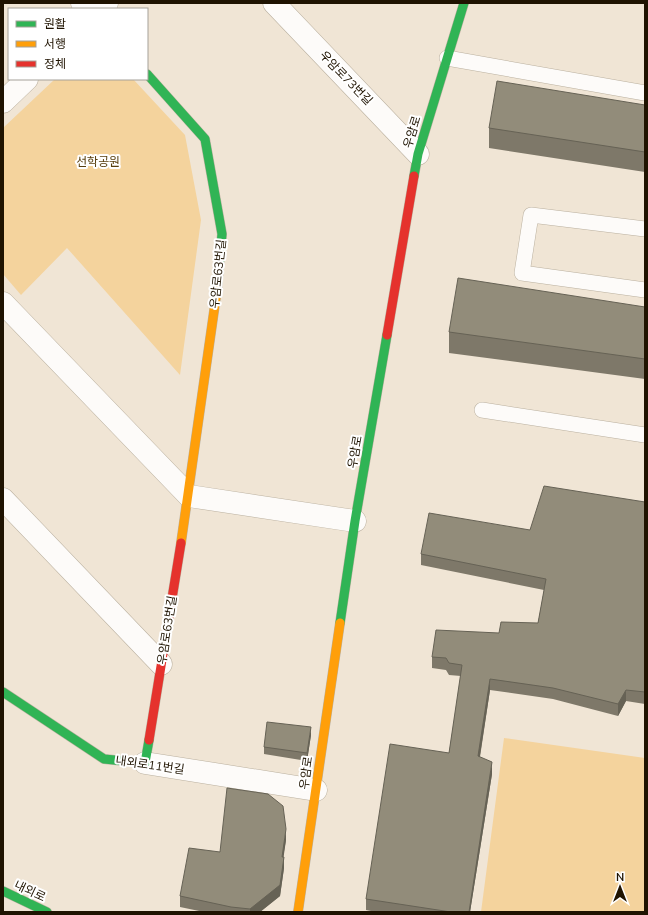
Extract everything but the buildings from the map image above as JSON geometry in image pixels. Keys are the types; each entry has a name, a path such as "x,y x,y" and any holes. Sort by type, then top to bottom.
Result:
{"street":[{"name":"우암로73번길","path":"274,3 418,154"},
{"name":"우암로","path":"298,912 355,521 418,154 464,3"},
{"name":"우암로63번길","path":"145,763 189,496 218,280 222,234 205,139 148,75"},
{"path":"3,102 26,80"},
{"path":"3,303 189,496 355,521"},
{"path":"3,498 161,664"},
{"name":"내외로11번길","path":"3,692 104,759 145,763 316,790"},
{"name":"내외로","path":"3,891 47,912"}],"lane":[{"path":"447,58 645,93"},
{"path":"645,229 532,214 522,273 645,290"},
{"path":"482,410 645,435"}],"green space":[{"name":"선학공원","path":"54,80 134,80 185,135 201,220 180,375 67,248 21,295 3,274 3,128"},
{"path":"504,738 645,758 645,912 481,912"}],"traffic: fast":[{"path":"414,176 418,154 464,3"},
{"path":"148,75 205,139 222,234 217,290"},
{"path":"340,623 355,521 387,335"},
{"path":"3,692 104,759 145,763 149,740"},
{"path":"3,891 47,912"}],"traffic: slow":[{"path":"181,543 217,290"},
{"path":"298,912 340,623"}],"traffic: jam":[{"path":"387,335 414,176"},
{"path":"149,740 181,543"}]}
